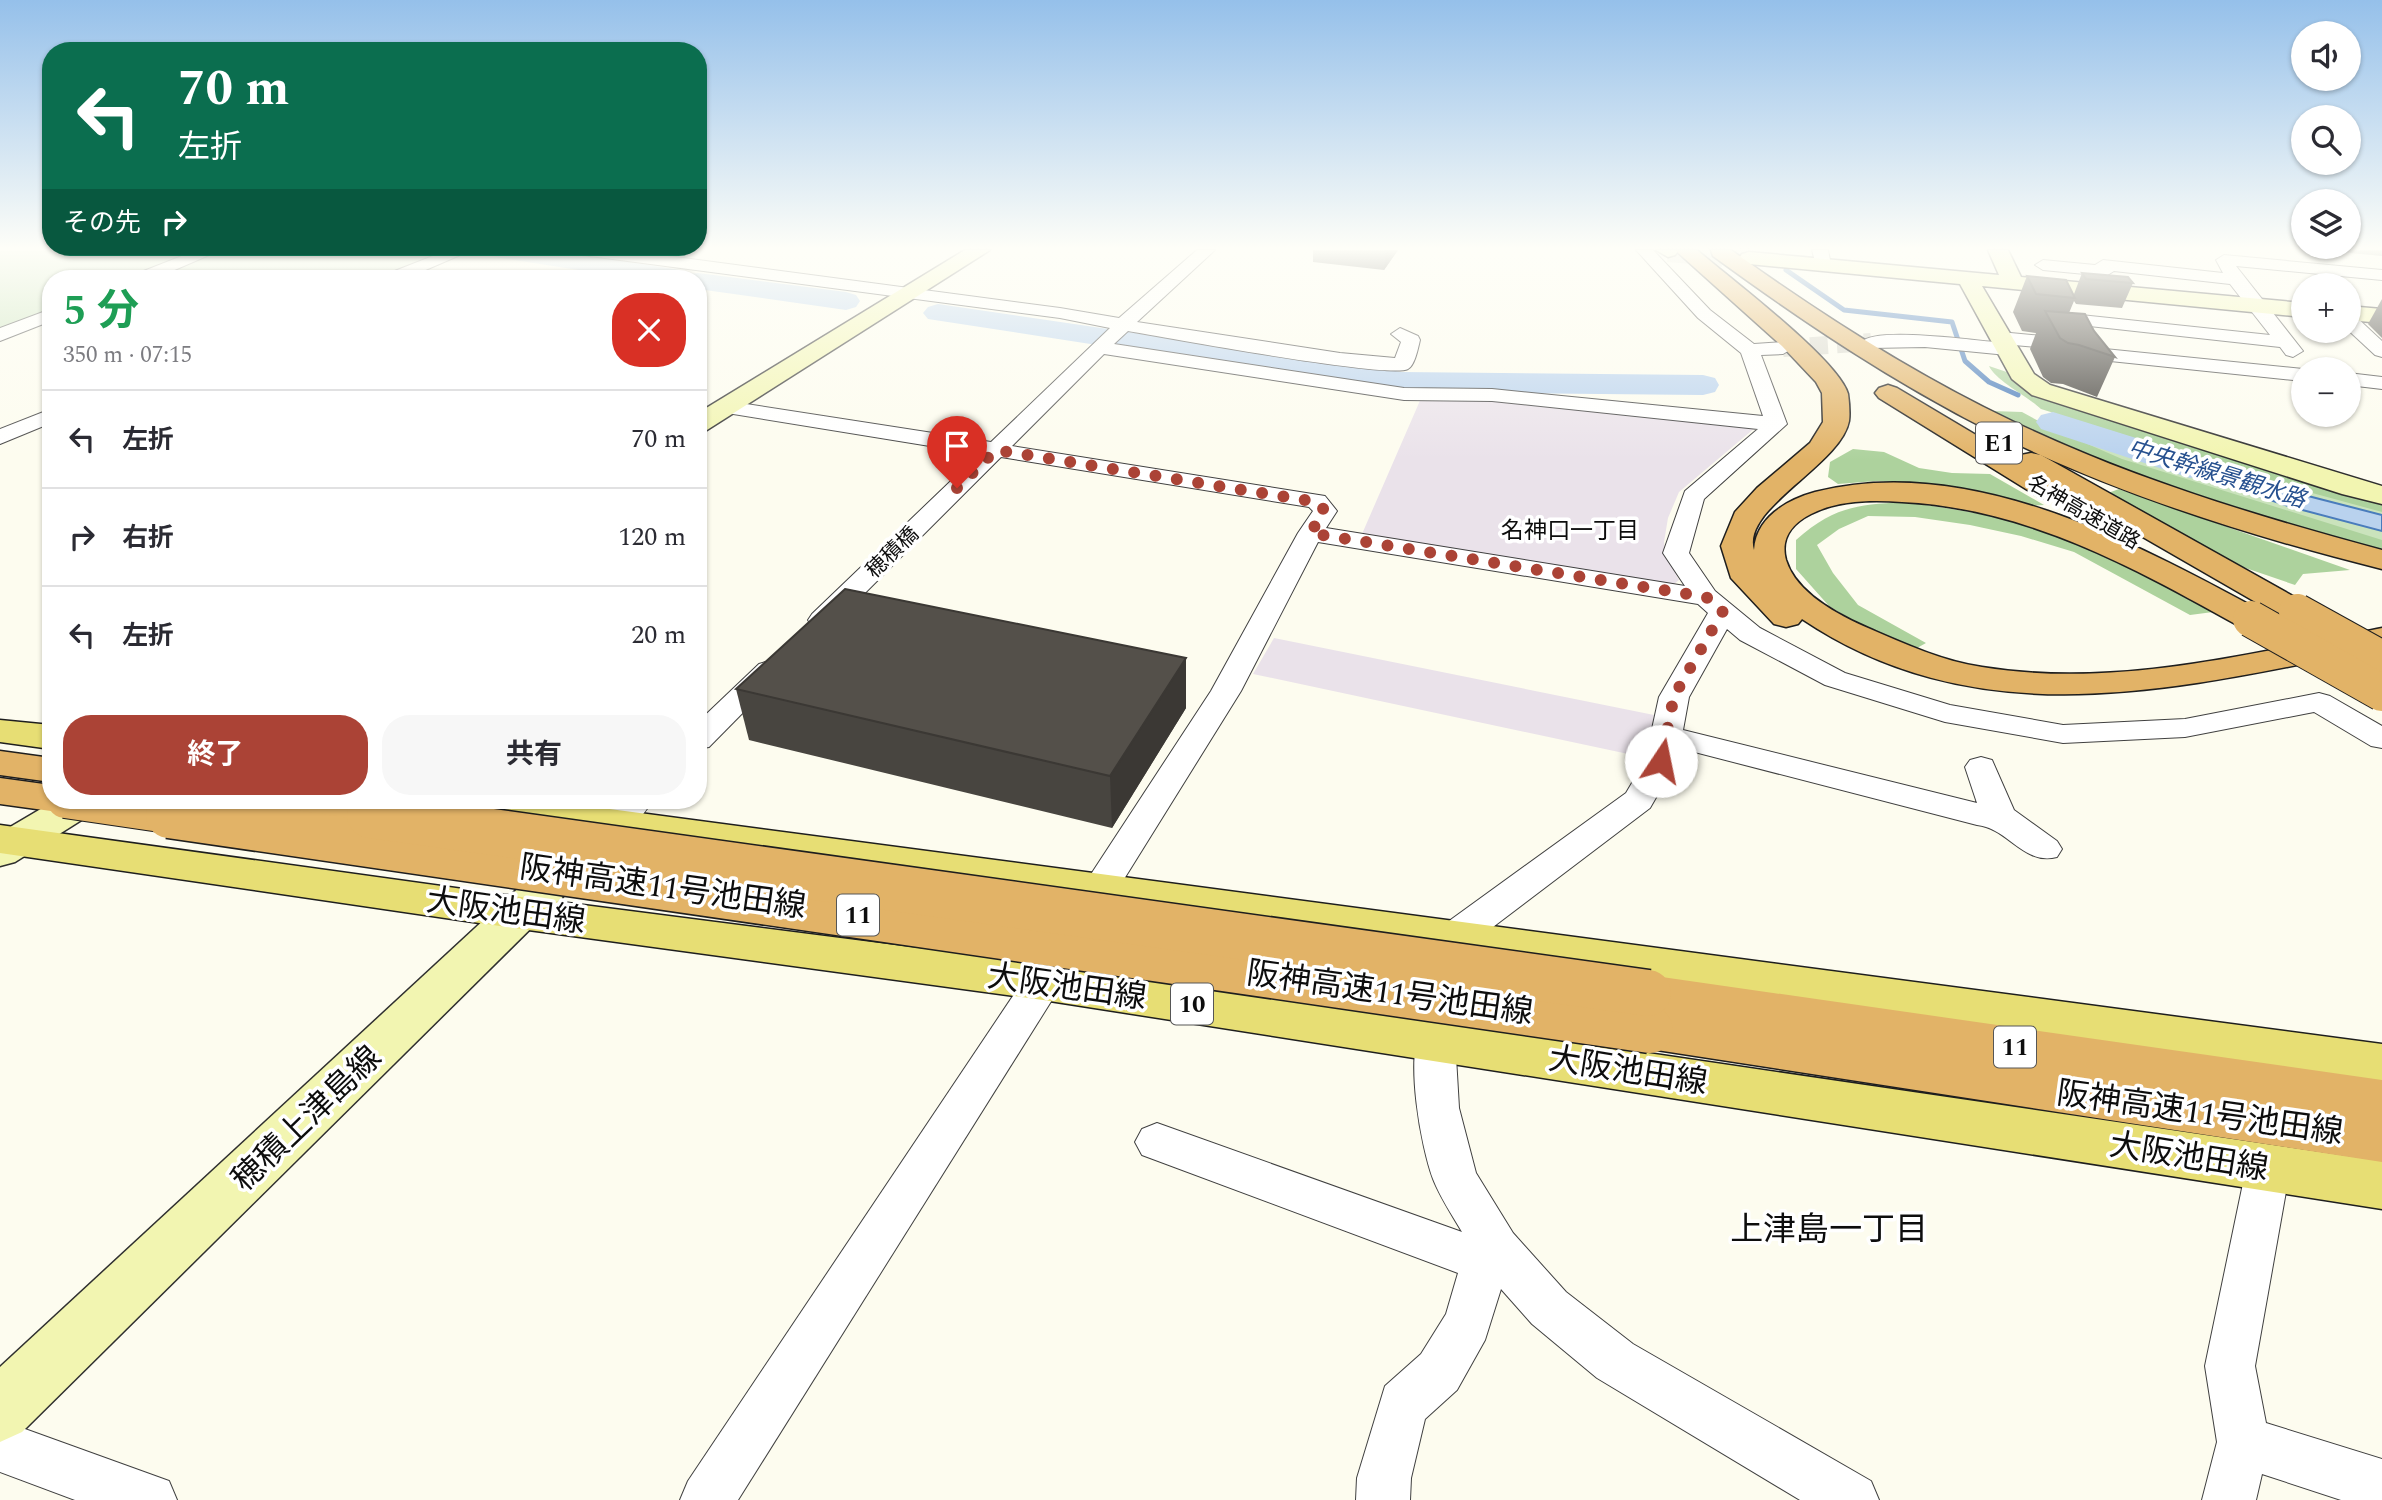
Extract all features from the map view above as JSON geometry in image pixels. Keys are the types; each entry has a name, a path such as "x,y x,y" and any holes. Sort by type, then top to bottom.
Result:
{"highway":[{"path":"1765,320 1805,355 1828,380 1835,391 1839,412 1833,433 1812,456 1751,509 1738,538 1738,553 1742,568 1768,603 1819,639 1889,670 1930,683 2016,702 2056,706 2136,706 2173,702 2382,660"},
{"name":"名神高速道路","path":"1782,320 1891,396 2043,488 2271,616 2382,660"},
{"name":"名神高速道路","path":"1806,320 1917,394 2079,490 2382,685"},
{"path":"1818,320 1880,360 2006,428 2084,462 2181,498 2382,560"},
{"path":"2382,638 2146,682 2077,686 2005,681 1930,665 1894,653 1838,627 1815,612 1784,584 1770,558 1769,545 1779,523 1791,513 1826,499 1890,492 1949,497 2029,514 2067,527 2271,616 2382,693"},
{"path":"0,763 42,770"},
{"path":"0,791 42,797"},
{"name":"阪神高速11号池田線","path":"133,809 1649,1011 2382,1101"},
{"name":"阪神高速11号池田線","path":"320,809 1649,1011 2382,1139"}],"main road":[{"path":"0,731 42,736"},
{"path":"582,809 624,812 1098,891 2382,1064"},
{"name":"大阪池田線","path":"6,844 1043,982 2382,1185"}],"street":[{"path":"0,335 36,320"},
{"path":"707,419 868,320"},
{"path":"1029,320 1405,394 1492,395 1776,424"},
{"name":"穂積橋","path":"808,633 1130,320"},
{"path":"1712,320 1750,350 1776,424"},
{"path":"1990,320 2024,379 2041,390 2382,495"},
{"path":"2063,320 2075,345"},
{"path":"2081,320 2286,342"},
{"path":"2270,320 2298,357"},
{"path":"2361,331 2382,351"},
{"path":"1111,337 1226,343 1340,359 1402,364 1411,340 1400,334"},
{"path":"1871,342 2075,345 2091,353 2291,374"},
{"path":"1750,350 1783,348"},
{"path":"2361,381 2382,383"},
{"path":"727,407 1317,502 1325,511 1310,533 1226,691 1098,891"},
{"path":"0,436 42,419"},
{"path":"1776,424 1693,496 1676,553 1715,604 1751,634 1835,679 1945,713 2063,734 2185,728 2319,702 2382,739"},
{"path":"1310,533 1715,604"},
{"path":"1451,939 1638,800 1661,761 1674,696 1715,604"},
{"path":"707,731 788,653"},
{"path":"1666,735 1977,814 2000,816 2045,849"},
{"path":"1981,767 2000,816"},
{"path":"6,844 69,809"},
{"name":"穂積上津島線","path":"0,1410 624,812"},
{"path":"707,1500 1043,982"},
{"path":"1435,1040 1438,1108 1455,1178 1496,1248 1549,1308 1615,1361 1852,1500"},
{"path":"1157,1142 1464,1254 1496,1248"},
{"path":"2229,1500 2243,1442 2230,1366 2268,1169"},
{"path":"1383,1500 1384,1478 1403,1404 1439,1372 1468,1323 1482,1272 1496,1248"},
{"path":"2243,1442 2382,1486"},
{"path":"0,1446 150,1500"}],"shaded area":[{"path":"1422,396 1488,398 1756,427 1679,492 1668,518 1664,542 1665,552 1679,580 1673,585 1362,534"},
{"path":"1274,638 1654,715 1647,758 1253,674"}],"green space":[{"path":"0,320 28,320 0,331"},
{"path":"1989,366 2382,500 2382,512 2305,491 2041,409 1998,377"},
{"path":"2067,402 2382,500 2382,550 2273,519 2153,480 2027,429"},
{"path":"1992,411 2022,412 2053,429 2122,459 2382,540 2382,550 2184,490 2087,454"},
{"path":"1853,449 1884,452 1919,468 1952,473 1990,474 2044,505 2025,506 1976,491 1925,483 1876,481 1838,484 1828,477 1830,462"},
{"path":"2119,489 2350,570 2303,574 2295,585 2231,563 2108,493"},
{"path":"1903,502 1996,517 2041,528 2118,559 2213,612 2190,615 2074,552 2021,536 1915,517 1868,516 1839,529 1817,545 1833,573 1858,605 1926,643 1917,648 1875,634 1829,606 1796,569 1796,540 1834,514 1858,507"}],"water":[{"path":"2134,439 2308,496 2382,515 2382,531 2291,507 2117,449"}],"building":[{"path":"2050,320 2088,320 2115,357 2068,343 2060,338"},
{"path":"845,589 1186,658 1110,776 736,689"}],"waterway":[{"path":"985,320 1402,382 1703,385"},
{"path":"1934,320 1952,322 1965,361 1989,382 2018,395"},
{"name":"中央幹線景観水路","path":"2053,422 2190,467"}],"tunnel":[{"path":"1783,348 1871,342"}],"district":[{"name":"名神口一丁目","path":"1570,530"},
{"name":"上津島一丁目","path":"1829,1228"}],"route":[{"path":"957,488 996,450 1317,502 1325,511 1310,533 1706,597 1723,611 1674,696 1661,761"}]}
